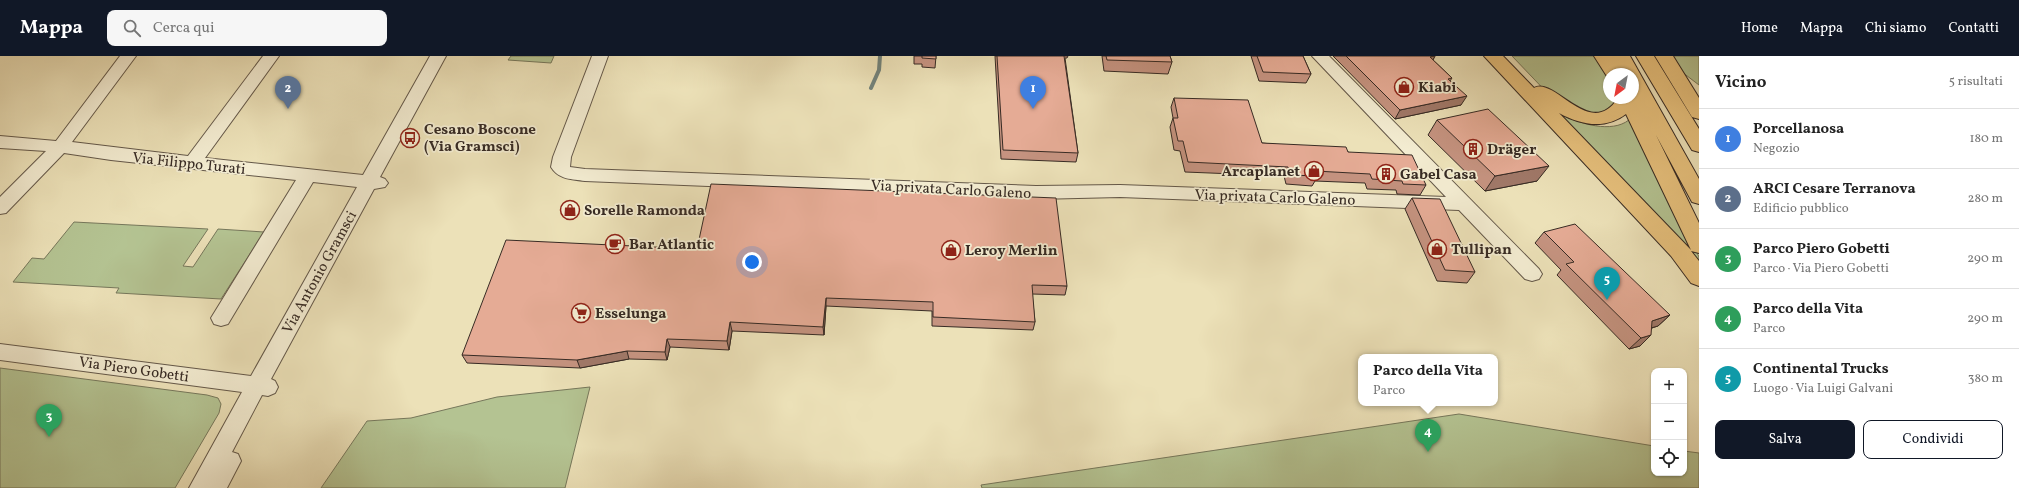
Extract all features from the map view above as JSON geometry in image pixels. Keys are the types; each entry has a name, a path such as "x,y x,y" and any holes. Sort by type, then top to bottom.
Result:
{"highway":[{"path":"1493,56 1679,250 1699,277"},
{"path":"1507,56 1548,98 1565,109 1579,115 1601,119 1612,117 1622,110 1625,104"},
{"path":"1603,56 1610,68"},
{"path":"1621,56 1628,68"},
{"path":"1645,56 1699,146"},
{"path":"1664,56 1673,67 1699,87"},
{"path":"1664,56 1699,114"},
{"path":"1639,88 1699,197"},
{"path":"1631,104 1699,245"}],"street":[{"path":"0,208 59,148 128,56"},
{"path":"192,163 271,56"},
{"name":"Via Antonio Gramsci","path":"200,488 263,386 374,182 438,56"},
{"name":"Via Antonio Gramsci","path":"374,182 448,56"},
{"name":"Via privata Carlo Galeno","path":"600,56 562,157 560,167 565,172 604,175 1038,193 1088,194 1120,191 1462,204"},
{"path":"1320,56 1462,204 1532,274"},
{"name":"Via Filippo Turati","path":"0,142 59,148 76,148 192,163 374,182"},
{"path":"221,318 308,175"},
{"name":"Via Piero Gobetti","path":"0,352 263,386"},
{"name":"Via Antonio Gramsci","path":"215,488 263,386"}],"green space":[{"path":"511,56 554,56 551,63 508,60"},
{"path":"1512,56 1596,56 1603,68 1603,104 1619,105 1593,116 1554,100"},
{"path":"1670,56 1699,56 1699,85 1678,69"},
{"path":"1540,96 1563,115 1582,123 1609,127 1626,122 1632,117 1699,257 1699,262"},
{"path":"74,222 208,229 183,266 193,267 218,229 264,232 221,299 116,293 119,288 13,282 32,258 44,259"},
{"path":"0,368 207,395 218,398 221,404 219,413 175,488 0,488"},
{"path":"590,387 565,488 321,488 367,421 411,418 497,397"},
{"path":"1459,414 1651,446 1651,476 1687,476 1687,451 1699,453 1699,488 982,488 981,485"}],"building":[{"path":"922,56 936,56 936,59 922,58"},
{"path":"997,56 1064,56 1078,153 1003,150"},
{"path":"1106,56 1170,56 1172,62 1107,60"},
{"path":"1257,56 1303,56 1311,74 1263,72"},
{"name":"Kiabi","path":"1346,56 1434,56 1430,57 1452,78 1448,79 1467,96 1400,110"},
{"path":"1174,98 1248,100 1262,143 1346,147 1348,152 1412,155 1426,185 1403,184 1402,181 1372,179 1370,174 1315,171 1317,176 1291,175 1288,167 1188,162 1183,141 1178,141 1173,118 1178,118"},
{"path":"1488,109 1549,166 1495,176 1437,120"},
{"path":"711,184 1056,198 1067,286 1032,285 1035,322 933,317 933,302 826,298 823,327 730,322 727,341 667,339 665,352 627,351 577,360 462,355 506,240 697,249"},
{"path":"1412,198 1440,199 1475,272 1445,270"},
{"path":"1575,224 1670,315 1652,321 1651,335 1641,338 1566,264 1574,262 1544,232"}],"waterway":[{"path":"871,88 879,70 880,56"}],"place":[{"name":"Kiabi","path":"1404,87"},
{"name":"ARCI Cesare Terranova","path":"288,109"},
{"name":"Porcellanosa","path":"1033,109"},
{"name":"Cesano Boscone (Via Gramsci)","path":"410,138"},
{"name":"Dräger","path":"1473,149"},
{"name":"Arcaplanet","path":"1314,171"},
{"name":"Gabel Casa","path":"1386,174"},
{"name":"Sorelle Ramonda","path":"570,210"},
{"name":"Bar Atlantic","path":"615,244"},
{"name":"Tullipan","path":"1437,249"},
{"name":"Leroy Merlin","path":"951,250"},
{"name":"Continental Trucks","path":"1607,300"},
{"name":"Esselunga","path":"581,313"},
{"name":"Parco Piero Gobetti","path":"49,437"},
{"name":"Parco della Vita","path":"1428,452"}]}
